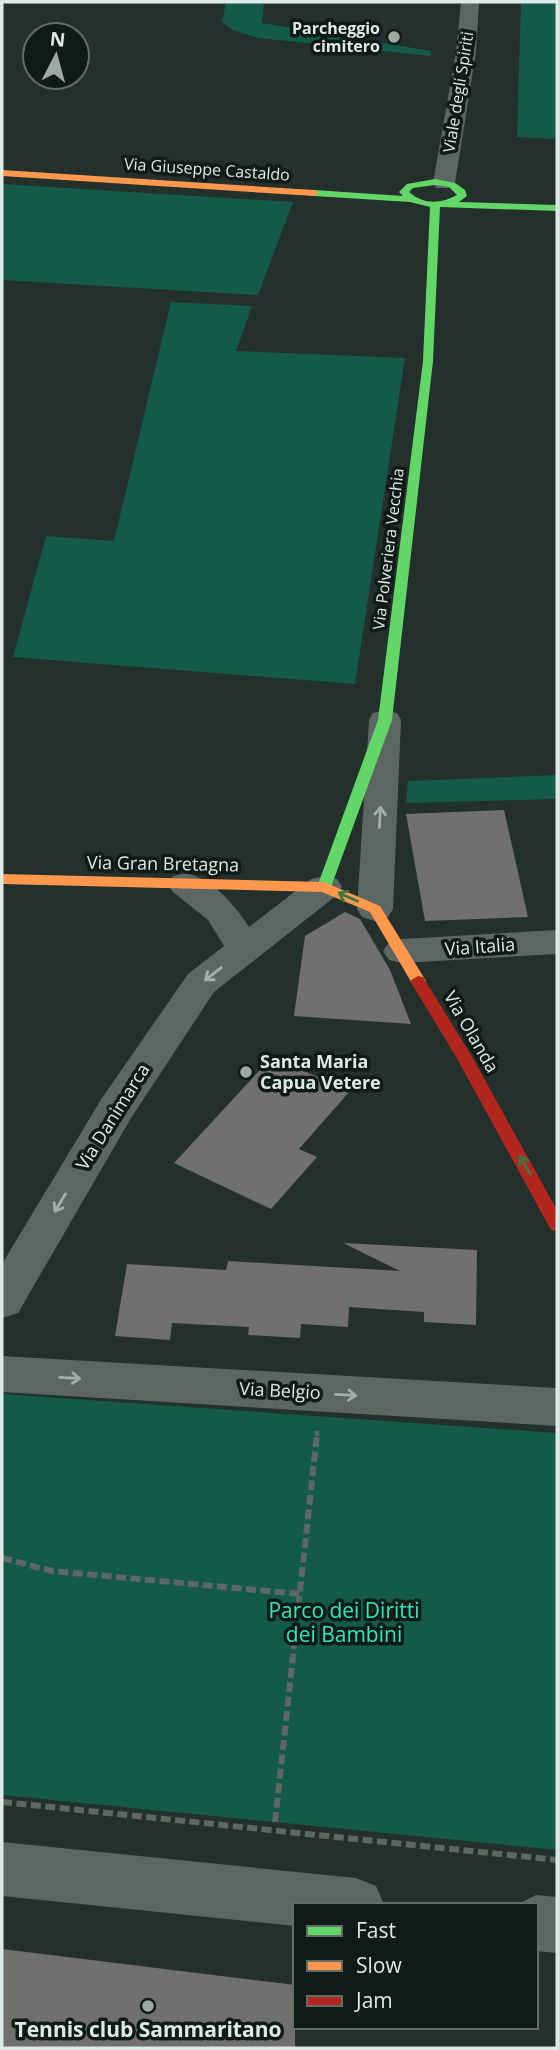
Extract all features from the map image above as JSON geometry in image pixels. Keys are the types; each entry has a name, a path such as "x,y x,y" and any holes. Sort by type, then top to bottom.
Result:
{"street":[{"name":"Viale degli Spiriti","path":"453,187 470,2"},
{"name":"Via Giuseppe Castaldo","path":"2,164 408,194"},
{"name":"Via Giuseppe Castaldo","path":"2,173 408,194"},
{"path":"557,195 417,183 408,194 440,204 557,208"},
{"path":"440,204 458,199 453,187"},
{"name":"Via Polveriera Vecchia","path":"324,887 385,720 428,361 440,204"},
{"path":"324,887 375,909 385,720"},
{"name":"Via Gran Bretagna","path":"2,879 324,887"},
{"path":"186,884 221,912 244,949"},
{"name":"Via Danimarca","path":"2,1301 116,1108 201,983 324,887"},
{"name":"Via Olanda","path":"375,909 402,951 557,1225"},
{"name":"Via Italia","path":"402,951 557,942"},
{"name":"Via Belgio","path":"2,1374 557,1407"},
{"path":"2,1869 336,1903"},
{"path":"538,1923 557,1925"}],"path":[{"path":"275,1822 319,1416"},
{"path":"2,1558 52,1571 300,1594"},
{"path":"2,1802 557,1860"}],"green space":[{"path":"226,2 264,2 262,23 431,51 431,56 258,38 233,30 222,22"},
{"path":"521,2 557,2 557,139 517,137"},
{"path":"2,184 293,202 258,295 2,280"},
{"path":"171,302 252,306 236,351 405,358 355,684 13,657 46,536 114,541"},
{"path":"557,775 557,799 406,803 408,781"},
{"name":"Parco dei Diritti dei Bambini","path":"2,1394 557,1433 557,1850 2,1795"}],"building":[{"path":"504,810 528,917 425,921 406,814"},
{"path":"345,912 360,919 390,970 411,1024 294,1016 305,936"},
{"path":"272,1057 350,1091 299,1149 317,1157 271,1209 174,1163"},
{"path":"343,1243 477,1250 476,1325 424,1322 424,1312 349,1307 348,1327 301,1324 300,1338 248,1335 249,1327 172,1323 170,1340 115,1336 127,1264 226,1270 228,1261 400,1271"},
{"name":"Tennis club Sammaritano","path":"2,1949 293,1985 295,2048 2,2048"}],"traffic: fast":[{"path":"435,182 452,185 462,192 462,196 447,203 432,205 410,198 404,192 410,186 435,182"},
{"path":"314,193 410,199"},
{"path":"444,204 557,208"},
{"path":"324,887 385,720 428,361 435,205"}],"traffic: slow":[{"path":"2,173 314,193"},
{"path":"2,879 324,887 375,909 418,981"}],"traffic: jam":[{"path":"418,981 463,1055 557,1225"}],"place":[{"name":"Parcheggio cimitero","path":"394,37"},
{"name":"Santa Maria Capua Vetere","path":"246,1072"},
{"name":"Tennis club Sammaritano","path":"148,2006"}]}
